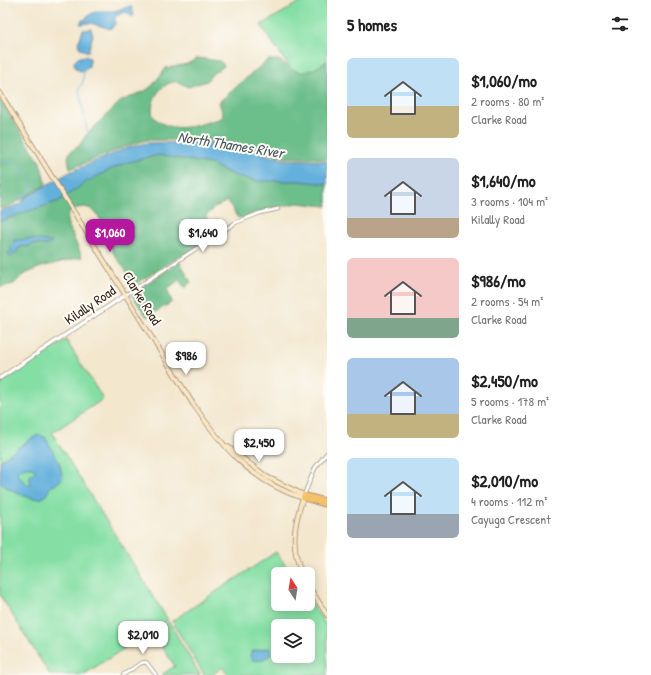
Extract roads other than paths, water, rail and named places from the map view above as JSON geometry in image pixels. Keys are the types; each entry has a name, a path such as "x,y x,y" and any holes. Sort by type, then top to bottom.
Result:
{"highway":[{"path":"303,496 327,501"},
{"path":"303,496 327,505"}],"main road":[{"name":"Clarke Road","path":"0,93 193,404 214,433 242,460 266,477 303,496"},
{"path":"300,567 295,553 294,539 296,521 303,496"},
{"path":"315,596 327,615"}],"street":[{"name":"Kilally Road","path":"0,378 235,223 260,213 278,209"},
{"path":"303,496 315,468 327,453"},
{"path":"123,675 141,663 146,662 156,675"}],"water":[{"path":"131,6 134,15 132,17 126,12 115,16 115,24 111,29 90,23 80,24 82,20 86,19 87,16 97,11 113,11"},
{"path":"91,29 93,35 88,52 81,49 78,43 83,30"},
{"path":"85,56 90,58 89,66 87,69 80,71 75,68 74,62 79,57"},
{"name":"North Thames River","path":"205,142 255,151 282,159 327,161 327,184 300,181 256,181 233,175 211,164 158,155 129,162 114,168 86,182 59,201 0,221 0,211 20,204 26,197 70,172 127,148 146,143"},
{"path":"32,239 52,242 48,245 33,244 27,247 21,246 15,254 10,257 8,253 13,251 10,248 14,244 14,240"},
{"path":"38,435 45,437 59,462 63,478 55,485 50,487 46,495 37,499 30,498 9,489 0,483 0,461","holes":["26,467 32,467 35,471 29,477 31,484 30,486 17,475 18,470"]},
{"path":"268,648 271,650 271,655 260,660 252,660 250,656 252,651"}],"waterway":[{"path":"84,71 83,81 79,89 93,161"},
{"path":"0,160 18,164 31,183 32,187 22,197 22,200"},
{"path":"4,220 14,240"}]}
